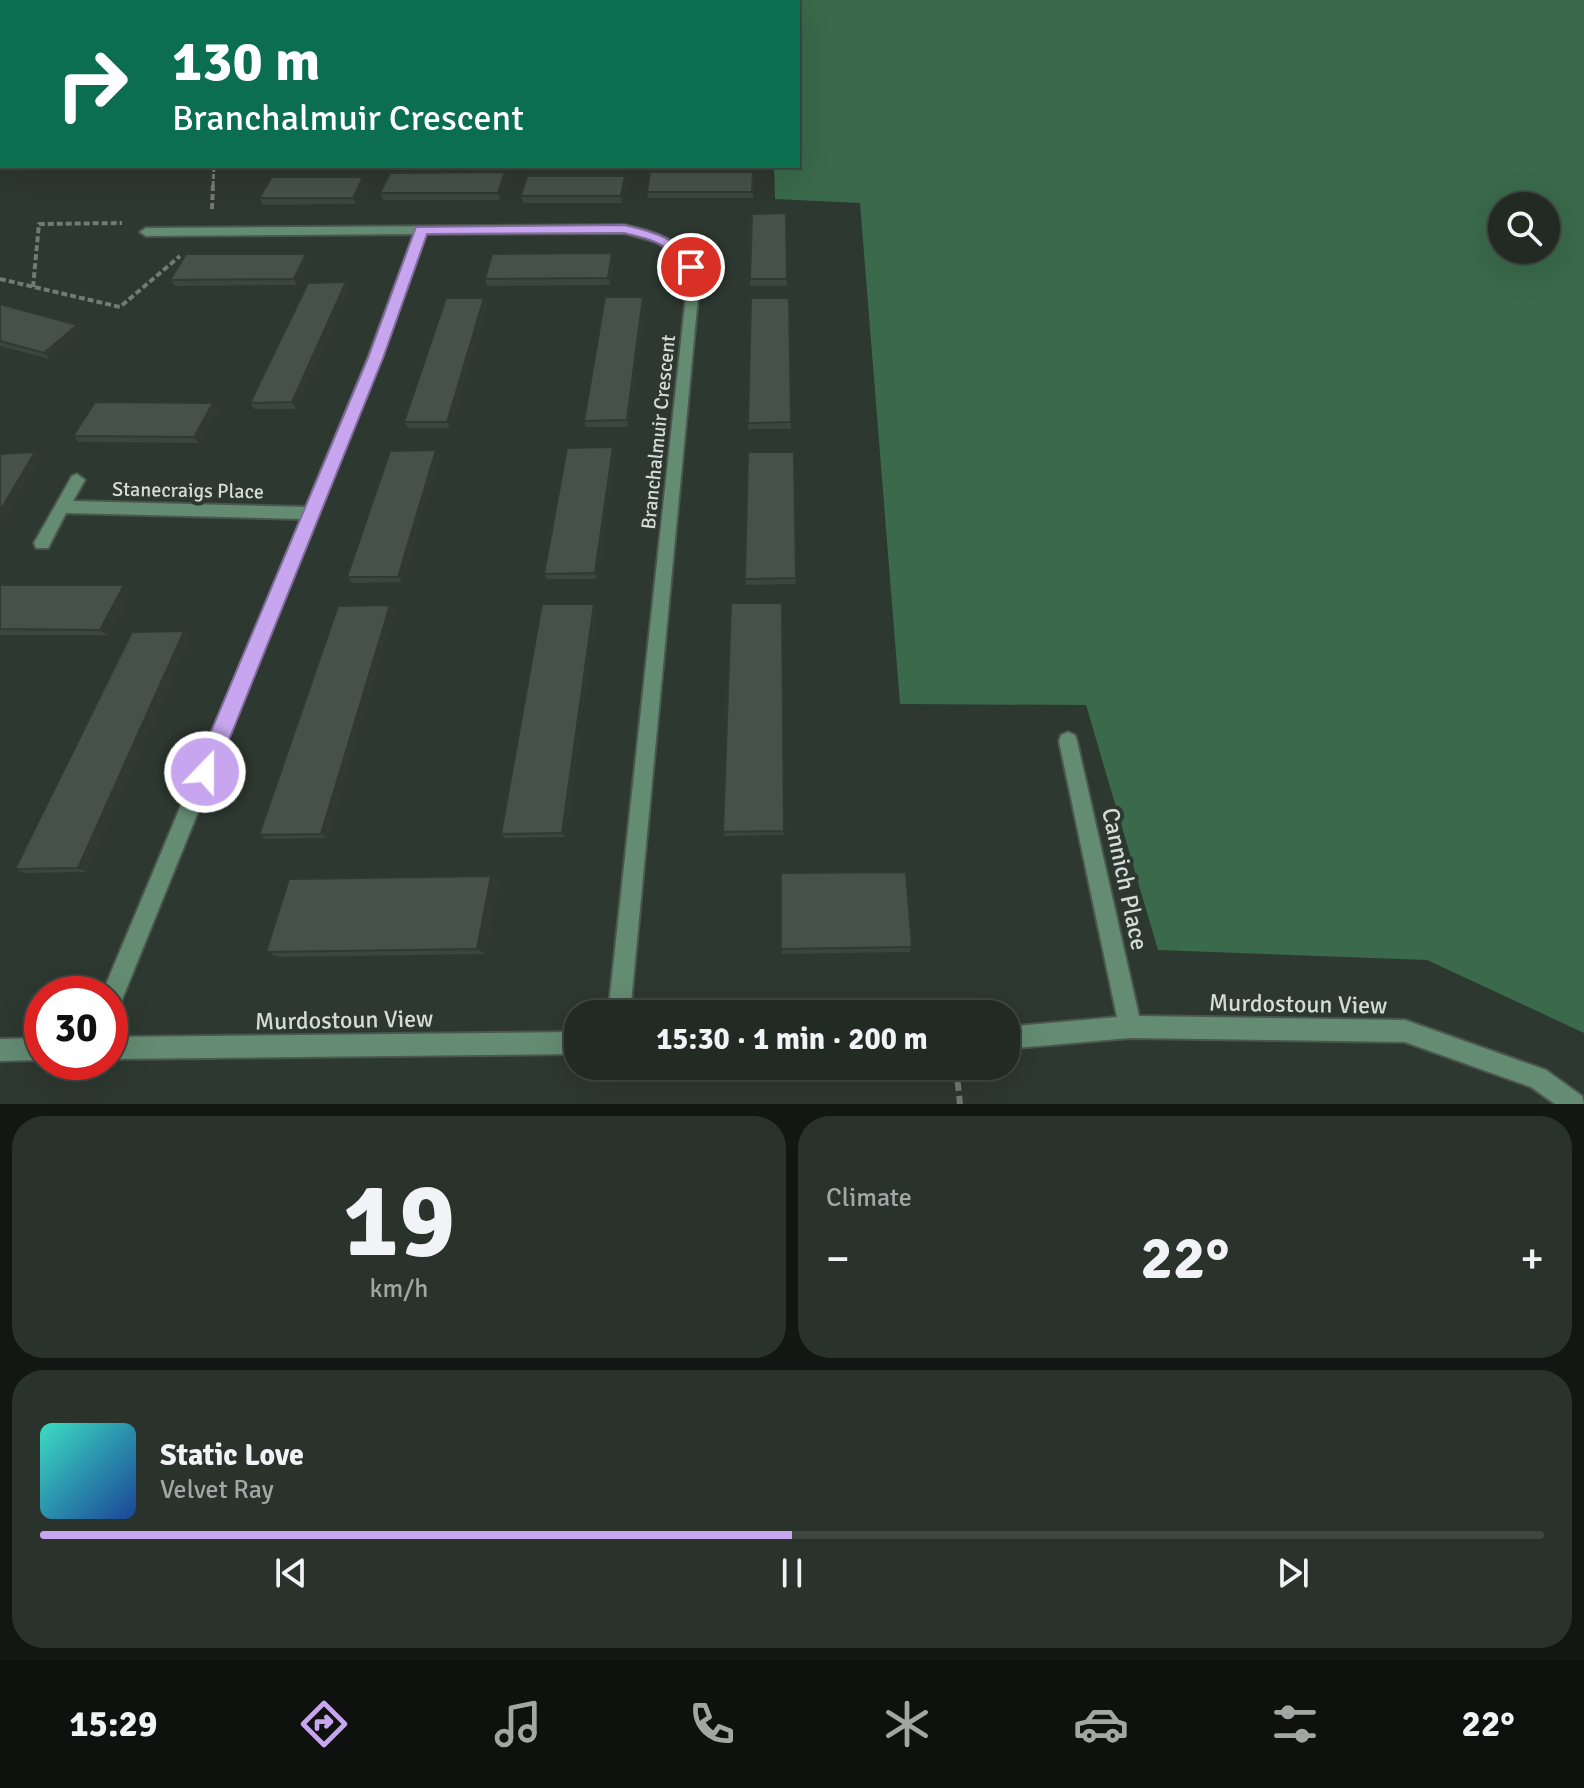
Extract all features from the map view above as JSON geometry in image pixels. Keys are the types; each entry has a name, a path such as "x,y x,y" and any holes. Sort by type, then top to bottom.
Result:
{"street":[{"name":"Branchalmuir Crescent","path":"146,232 624,229 655,236 678,251 691,267 693,286 620,1000"},
{"path":"121,976 375,358 421,230"},
{"path":"42,543 77,480"},
{"name":"Stanecraigs Place","path":"63,507 311,513"},
{"name":"Cannich Place","path":"1068,741 1130,1027"},
{"name":"Murdostoun View","path":"1020,1037 1130,1027 1405,1031 1538,1078 1574,1104"},
{"name":"Murdostoun View","path":"128,1048 564,1043"},
{"path":"0,1050 24,1049"}],"path":[{"path":"0,279 120,307 194,244 212,212 214,168"},
{"path":"33,287 39,224 135,222 146,232"},
{"path":"957,1080 960,1104"}],"green space":[{"path":"800,0 1584,0 1584,1033 1427,960 1158,950 1086,705 900,704 860,203 775,199 774,168 800,168"}],"building":[{"path":"505,172 498,193 380,193 390,173"},
{"path":"650,172 753,172 752,192 647,192"},
{"path":"527,176 625,176 621,196 521,196"},
{"path":"272,177 363,177 353,198 259,198"},
{"path":"786,213 787,279 750,279 752,214"},
{"path":"612,253 608,278 485,279 492,254"},
{"path":"186,254 306,254 294,279 170,280"},
{"path":"346,282 292,402 250,403 308,283"},
{"path":"605,297 643,297 627,420 584,421"},
{"path":"446,298 484,298 447,422 404,422"},
{"path":"751,298 789,298 791,422 748,423"},
{"path":"0,304 77,325 44,353 0,341"},
{"path":"95,402 213,403 194,437 73,436"},
{"path":"613,447 595,573 544,574 567,448"},
{"path":"436,450 398,577 347,577 390,451"},
{"path":"35,452 0,511 0,454"},
{"path":"748,452 794,452 796,578 745,579"},
{"path":"0,585 124,585 100,630 0,629"},
{"path":"731,603 782,603 784,831 723,832"},
{"path":"542,604 594,604 562,833 501,834"},
{"path":"390,605 321,834 259,835 338,606"},
{"path":"184,631 78,868 15,869 132,632"},
{"path":"906,872 912,947 781,949 781,873"},
{"path":"491,876 477,949 266,952 289,879"}],"route":[{"path":"205,772 375,358 421,230 624,229 655,236 678,251 691,267"}]}
